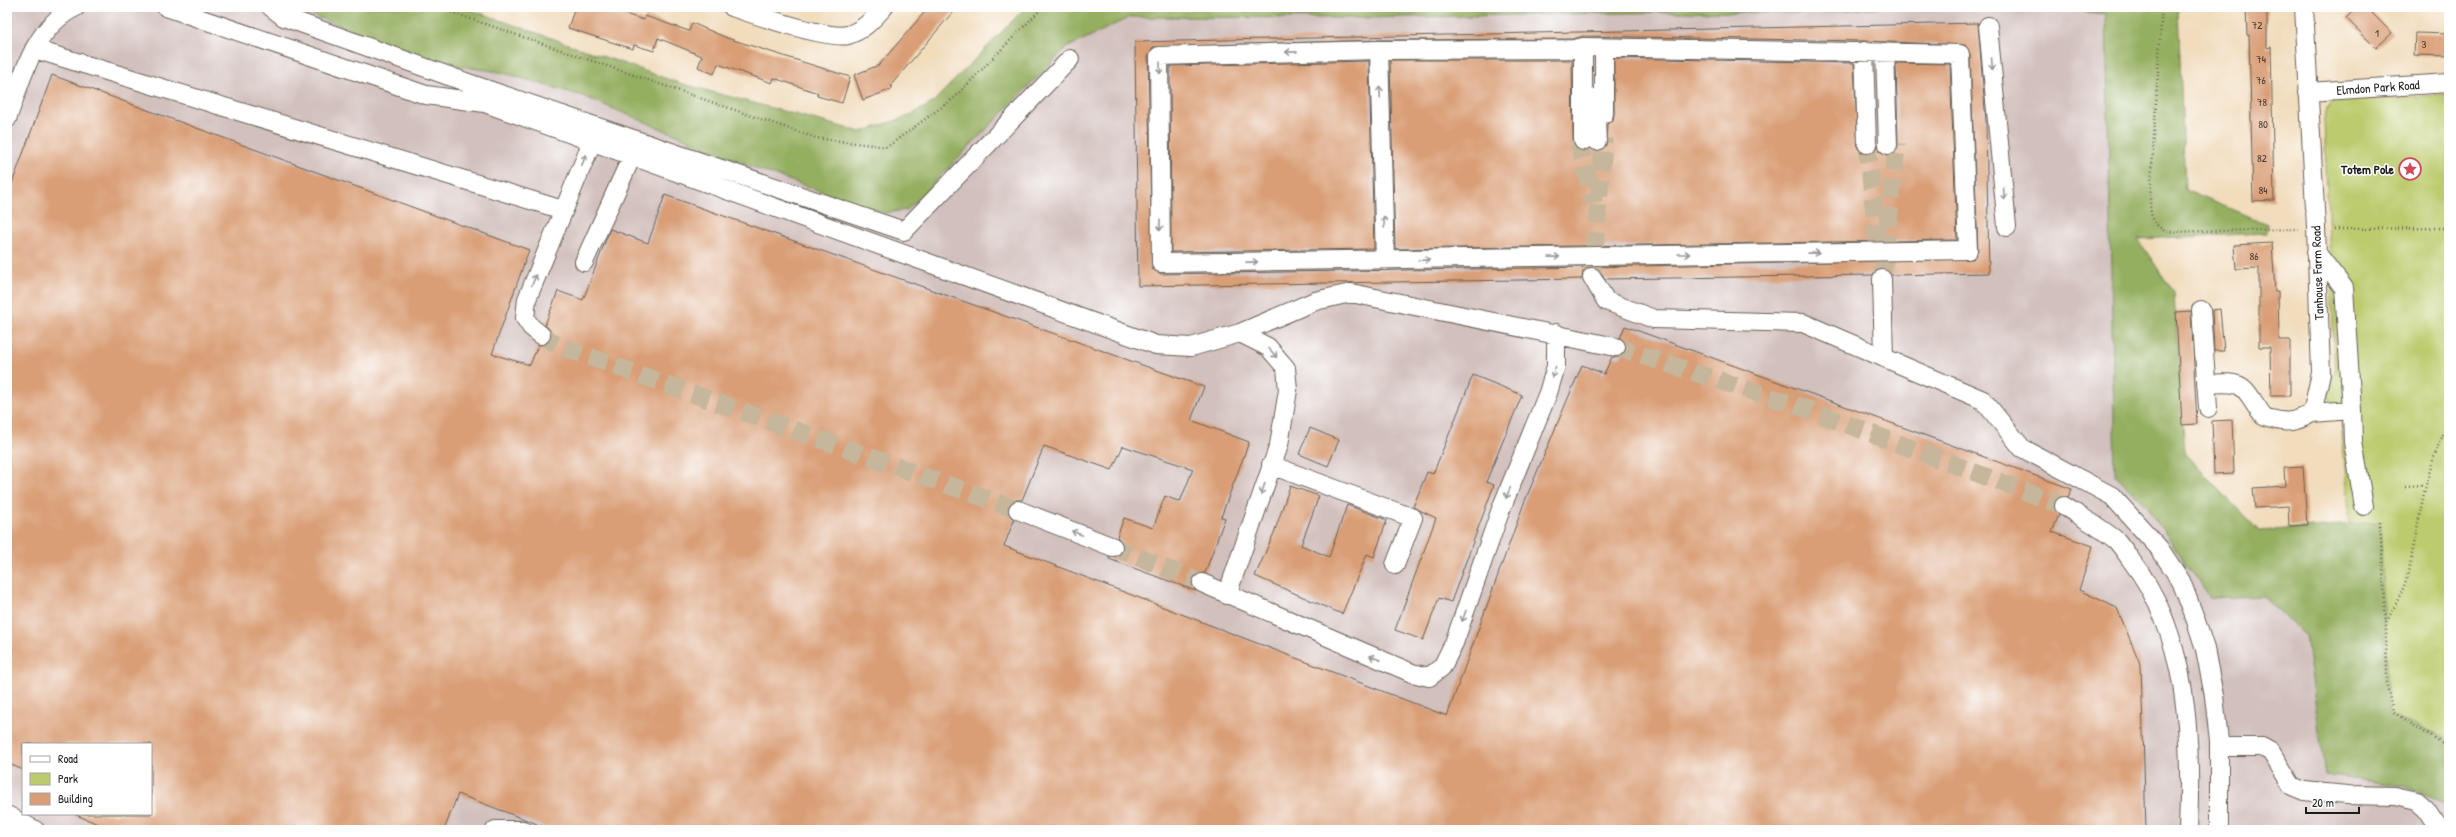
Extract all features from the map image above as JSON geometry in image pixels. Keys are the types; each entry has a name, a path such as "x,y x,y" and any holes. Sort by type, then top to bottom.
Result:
{"street":[{"path":"7,119 34,49 50,25 76,7"},
{"path":"166,7 419,92 485,103 1156,345 1191,347 1240,333 1314,301 1351,293 1523,330 1556,333 1616,347"},
{"path":"271,7 284,17 471,84 904,231 1070,59"},
{"path":"732,7 819,32 847,35 866,27 884,7"},
{"name":"Tanhouse Farm Road","path":"2304,7 2316,227 2320,373 2312,413"},
{"path":"1988,26 2007,227"},
{"path":"34,49 563,210"},
{"path":"1589,49 1590,141 1589,49"},
{"path":"1589,49 1960,54 1968,250 1160,264 1160,56 1379,50 1589,49"},
{"path":"1379,50 1385,261"},
{"path":"1880,52 1882,144 1880,52"},
{"name":"Elmdon Park Road","path":"2308,92 2449,83"},
{"path":"541,335 531,327 525,318 527,299 592,142"},
{"path":"584,262 632,156"},
{"path":"2316,252 2344,288 2353,442 2364,506"},
{"path":"1592,277 1606,301 1654,319 1803,323 1983,400 2022,448 2112,496 2136,520 2159,548 2181,581 2196,618 2205,649 2214,696 2219,747 2219,830"},
{"path":"1882,279 1884,358"},
{"path":"2201,310 2208,408"},
{"path":"1227,595 1279,445 1288,390 1286,368 1268,347 1240,333"},
{"path":"1202,583 1412,673 1429,677 1442,667 1454,644 1501,509 1548,393 1556,366 1556,333"},
{"path":"2206,384 2234,382 2244,388 2264,417 2281,422 2298,421 2312,413 2352,410"},
{"path":"1271,465 1413,518 1395,565"},
{"path":"2064,506 2117,541 2145,578 2170,631 2183,697 2190,757 2188,830"},
{"path":"1018,510 1113,547"},
{"path":"2219,747 2262,747 2271,752 2292,786 2304,791 2347,795 2395,796 2417,801 2426,809 2440,830"},
{"path":"7,815 35,830"},
{"path":"495,830 523,830"}],"path":[{"path":"436,7 816,138 887,147 954,98 1043,7"},
{"path":"2162,7 2150,200 2150,214 2155,225 2166,232 2316,227 2449,228"},
{"path":"2386,622 2405,581 2425,485 2438,444 2449,423"},
{"path":"2405,486 2425,485"},
{"path":"2380,522 2386,622 2387,686 2393,712 2449,748"}],"shaded area":[{"path":"7,7 420,7 889,150 1047,7 2159,7 2151,228 2163,238 2138,239 2174,293 2185,454 2259,531 2350,524 2449,800 2449,830 7,830"}],"green space":[{"path":"290,7 463,7 679,83 861,132 909,116 932,103 1026,7 1882,7 1817,13 1671,12 1361,18 1130,17 1066,48 907,210 885,213 765,172 583,96 500,72 444,64"},
{"path":"2047,7 2178,7 2185,190 2267,224 2267,233 2138,239 2174,293 2185,454 2259,531 2380,522 2388,715 2449,739 2449,812 2440,800 2404,786 2325,775 2306,636 2263,596 2210,598 2147,507 2115,475 2106,14"},
{"path":"2449,95 2449,800 2352,752 2350,524 2340,405 2333,405 2328,396 2335,371 2324,122 2327,108 2338,100"}],"building":[{"path":"575,7 603,7 644,20 645,16 689,31 692,23 727,38 850,77 842,103 817,96 818,93 774,78 772,83 718,64 714,74 698,67 702,56 658,38 654,51 634,45 633,49 568,28"},
{"path":"929,7 957,7 891,85 892,89 863,100 854,75 879,65"},
{"path":"2246,7 2267,7 2267,48 2271,47 2274,200 2253,201 2249,35 2247,35"},
{"path":"2357,7 2366,7 2392,33 2376,48 2346,18"},
{"path":"1978,23 1986,122 1989,273 1891,275 1882,269 1876,270 1873,275 1605,279 1598,268 1592,267 1583,271 1582,279 1138,286 1135,42","holes":["1583,36 1864,41 1965,45 1970,54 1978,250 1973,259 1161,274 1152,269 1148,56 1153,47 1379,40 1573,39"]},
{"path":"2415,33 2449,34 2449,56 2414,55"},
{"path":"1614,58 1854,63 1858,149 1868,154 1873,153 1877,144 1879,151 1888,155 1894,154 1898,145 1896,63 1950,64 1957,240 1395,249 1390,60 1572,60 1573,141 1578,150 1583,151 1590,148 1597,151 1606,145 1607,124 1613,120"},
{"path":"1369,61 1374,249 1171,252 1170,66"},
{"path":"52,75 529,250 492,354 530,365 538,345 545,345 551,337 551,331 545,325 558,291 583,300 610,229 648,243 665,195 1204,387 1191,420 1249,442 1221,517 1225,518 1205,573 1196,574 1192,579 1192,585 1196,591 1109,559 1109,557 1119,555 1123,550 1121,541 1117,537 1124,518 1153,528 1165,496 1180,502 1193,469 1123,446 1112,470 1044,446 1022,500 1016,500 1008,506 1008,512 1014,520 1004,546 1447,716 1524,503 1582,365 1604,374 1612,357 1620,357 1626,349 1626,343 1620,338 1625,326 2072,489 2068,497 2059,497 2055,501 2055,511 2059,515 2052,532 2093,546 2079,590 2117,608 2141,666 2146,830 553,830 458,794 444,830 112,830 76,815 152,815 152,743 22,743 22,770 7,763 7,197"},
{"path":"2272,243 2275,291 2278,291 2279,340 2290,340 2290,396 2271,396 2270,347 2259,347 2259,268 2236,269 2234,245"},
{"path":"2220,309 2224,351 2214,351 2212,310"},
{"path":"2191,311 2197,424 2182,425 2176,312"},
{"path":"1473,375 1522,395 1486,482 1494,485 1451,602 1439,598 1423,640 1395,630 1436,518 1413,507 1427,472 1433,474"},
{"path":"2232,420 2234,473 2214,474 2212,421"},
{"path":"1310,428 1339,440 1328,466 1299,454"},
{"path":"2303,467 2307,525 2289,526 2288,506 2255,508 2253,488 2285,486 2284,468"},
{"path":"1290,486 1319,496 1301,545 1329,557 1347,505 1387,520 1374,557 1367,554 1342,614 1255,576 1274,533"}],"tunnel":[{"path":"1592,277 1604,138"},
{"path":"1576,142 1580,147 1594,203"},
{"path":"1882,279 1897,143"},
{"path":"1867,144 1878,246"},
{"path":"541,335 559,346 1018,510"},
{"path":"1616,347 1801,407 2064,506"},
{"path":"1113,547 1202,583"}],"place":[{"name":"Totem Pole","path":"2410,169"}]}
